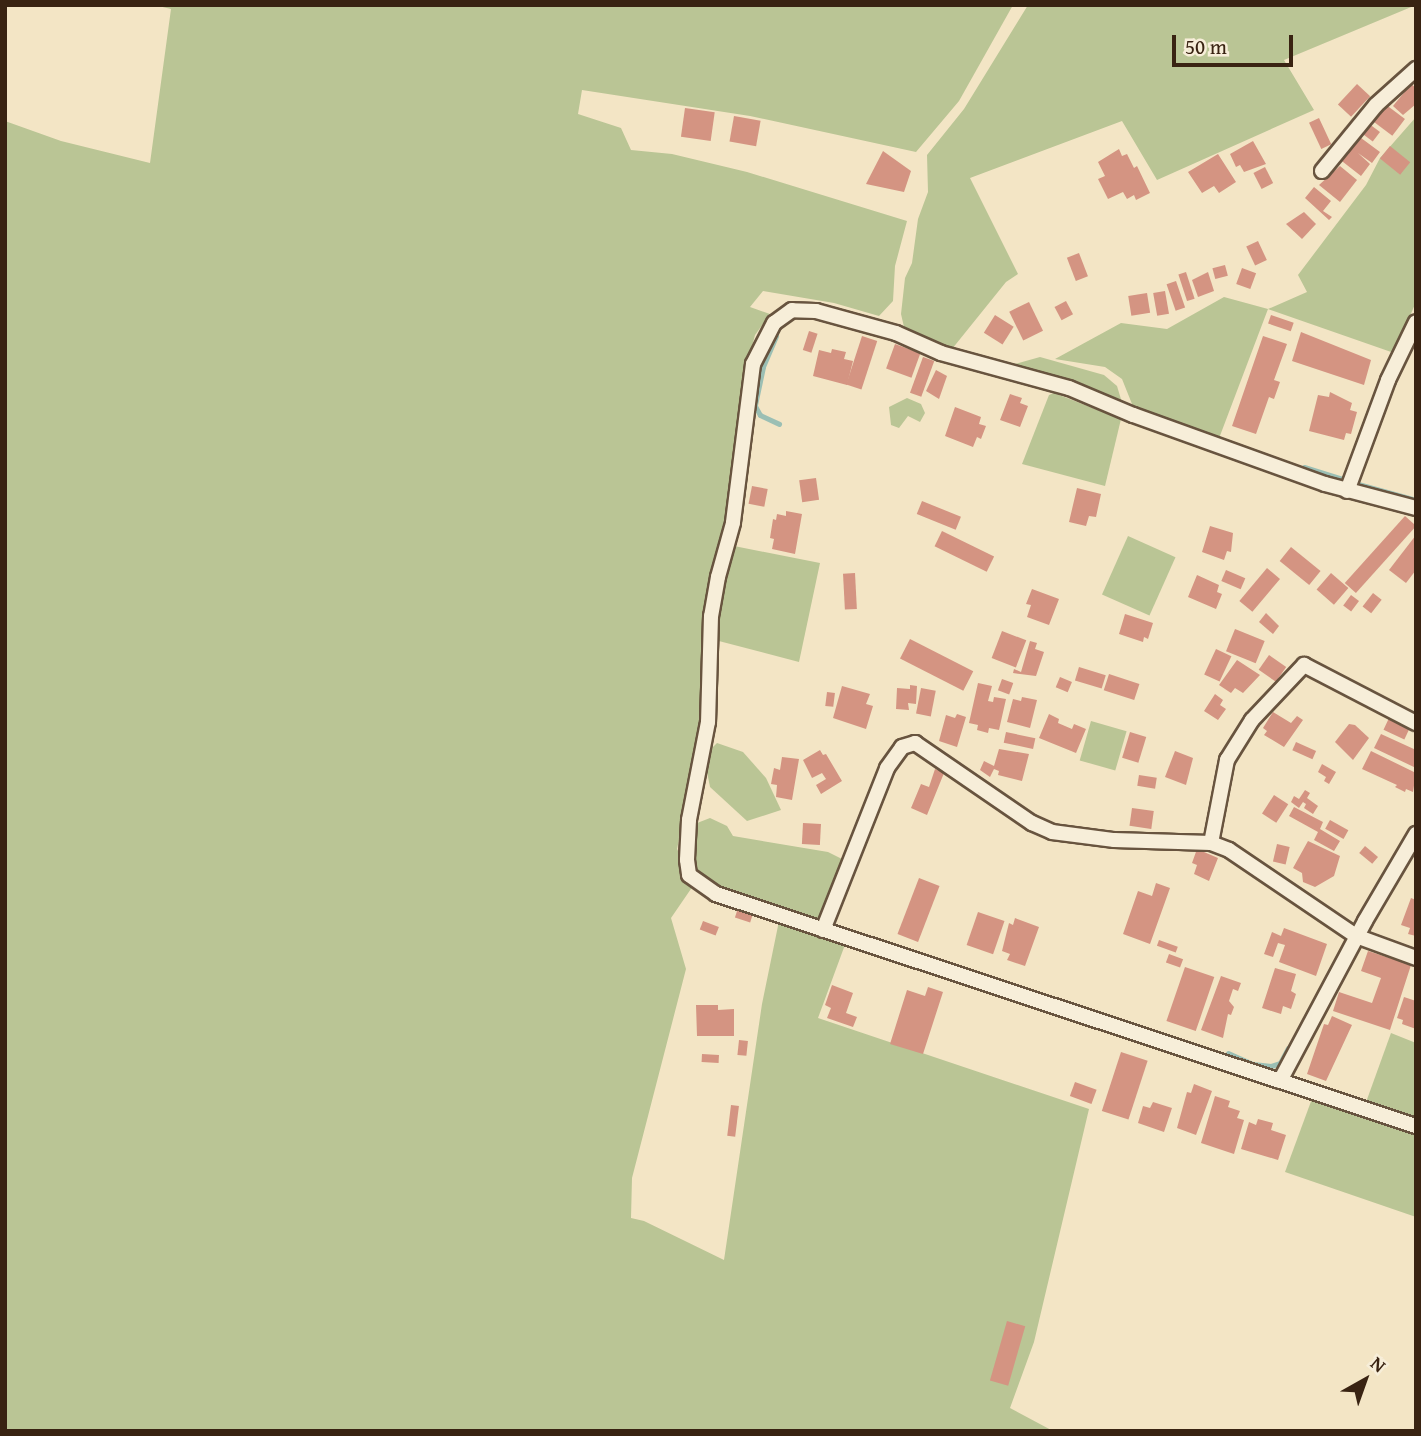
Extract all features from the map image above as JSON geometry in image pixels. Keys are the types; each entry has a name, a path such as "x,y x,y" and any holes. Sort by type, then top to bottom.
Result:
{"street":[{"path":"1322,171 1376,105 1416,69"},
{"path":"1416,508 1347,491 1133,415 1069,388 941,353 896,333 816,312 792,310 774,323 753,364 733,523 715,590 709,652 708,722 689,820 687,860 689,875 705,888 823,930 1416,1126"},
{"path":"1347,491 1388,380 1416,322"},
{"path":"1211,843 1227,760 1252,720 1304,665 1416,723"},
{"path":"823,930 887,768 897,752 908,744 926,748 1006,808 1052,832 1114,840 1211,843 1229,850 1356,936 1416,958"},
{"path":"1280,1081 1356,936 1416,834"}],"green space":[{"path":"154,5 1013,5 959,101 916,152 750,116 582,90 578,114 621,128 631,150 672,154 747,172 907,221 895,266 893,301 879,316 834,303 763,291 750,307 770,314 755,335 746,370 706,713 677,849 695,883 671,918 686,969 632,1178 631,1218 644,1221 724,1260 762,1004 779,921 846,942 818,1018 1089,1109 1034,1342 1010,1408 1053,1431 5,1431 5,121 61,141 150,163 171,9"},
{"path":"1028,5 1416,5 1284,60 1314,110 1157,180 1122,121 970,178 1018,274 1006,282 952,349 904,327 901,314 905,278 912,263 918,219 928,192 927,155 964,109"},
{"path":"1416,117 1416,302 1394,353 1268,309 1307,292 1298,275 1366,185 1380,158"},
{"path":"1224,297 1268,309 1218,441 1134,409 1122,379 1105,367 1055,359 1121,323 1167,329"},
{"path":"1040,357 1104,375 1117,386 1123,406 1004,367"},
{"path":"1054,393 1121,419 1105,486 1022,464 1049,395"},
{"path":"907,398 921,404 925,413 920,422 908,416 899,428 891,425 889,407"},
{"path":"1128,536 1176,557 1149,616 1102,594"},
{"path":"734,546 820,563 799,662 715,640 722,582"},
{"path":"1091,721 1127,731 1115,771 1080,760"},
{"path":"717,743 743,752 766,778 781,810 747,821 710,787 704,756"},
{"path":"710,818 727,826 733,836 828,852 844,860 819,923 699,881 691,869 692,825"},
{"path":"1391,1033 1416,1043 1416,1122 1365,1105"},
{"path":"1313,1096 1416,1131 1416,1217 1285,1172"}],"building":[{"path":"1357,84 1370,96 1351,117 1338,104"},
{"path":"1411,84 1416,88 1416,104 1403,115 1393,106"},
{"path":"1385,104 1405,119 1392,136 1372,121"},
{"path":"685,108 715,112 711,141 681,137"},
{"path":"734,116 761,121 756,146 729,142"},
{"path":"1319,118 1331,144 1321,149 1309,123"},
{"path":"1368,123 1380,132 1373,142 1361,133"},
{"path":"1357,135 1380,152 1372,163 1358,153 1370,164 1361,176 1338,158"},
{"path":"1253,141 1266,164 1244,172 1240,165 1236,167 1230,154"},
{"path":"1390,146 1410,162 1400,175 1380,158"},
{"path":"1119,149 1122,156 1127,154 1134,168 1137,166 1150,193 1136,200 1134,195 1127,199 1123,192 1108,199 1098,179 1105,176 1098,162"},
{"path":"883,151 911,171 904,192 866,184"},
{"path":"1218,154 1236,182 1219,193 1214,186 1202,193 1188,172"},
{"path":"1340,166 1357,180 1340,202 1319,185"},
{"path":"1265,167 1273,183 1262,189 1253,173"},
{"path":"1314,187 1331,201 1323,211 1332,217 1329,220 1305,198"},
{"path":"1304,212 1316,224 1302,239 1286,224"},
{"path":"1258,241 1267,260 1255,266 1246,246"},
{"path":"1079,253 1088,276 1076,281 1067,258"},
{"path":"1225,265 1228,276 1215,279 1212,268"},
{"path":"1242,268 1256,273 1250,289 1236,284"},
{"path":"1186,272 1195,299 1187,301 1178,274"},
{"path":"1208,272 1214,291 1198,297 1192,280"},
{"path":"1176,281 1185,307 1176,311 1167,284"},
{"path":"1165,291 1169,314 1157,316 1153,293"},
{"path":"1147,293 1150,313 1131,316 1128,296"},
{"path":"1066,301 1073,314 1062,320 1055,307"},
{"path":"1029,302 1043,331 1023,340 1009,312"},
{"path":"995,315 1014,327 1003,344 984,333"},
{"path":"1271,315 1294,323 1291,331 1268,324"},
{"path":"809,331 818,334 811,353 803,350"},
{"path":"1301,332 1371,360 1364,385 1292,361"},
{"path":"862,336 877,341 861,389 846,385"},
{"path":"1263,336 1287,344 1274,380 1280,382 1274,399 1269,397 1256,434 1232,426"},
{"path":"895,344 920,353 911,378 886,368"},
{"path":"832,349 846,352 844,359 853,361 847,385 813,376 819,350 831,353"},
{"path":"923,357 934,361 921,397 910,393"},
{"path":"936,370 947,376 939,399 926,391"},
{"path":"1330,392 1352,403 1350,410 1357,412 1351,434 1346,433 1344,440 1309,431 1318,395 1329,397"},
{"path":"1010,394 1022,398 1020,403 1028,406 1020,427 1000,420"},
{"path":"955,407 981,417 979,424 986,426 981,439 977,437 973,447 945,436"},
{"path":"816,478 819,500 802,502 799,480"},
{"path":"752,486 768,489 764,507 749,504"},
{"path":"1077,488 1101,494 1096,517 1089,516 1086,526 1069,522"},
{"path":"922,501 961,517 956,530 917,514"},
{"path":"786,511 802,514 795,554 772,549 774,539 770,538 773,519 776,520 777,514 786,516"},
{"path":"1405,516 1416,526 1356,593 1345,583"},
{"path":"1210,526 1233,533 1231,552 1227,551 1224,560 1202,552"},
{"path":"942,531 994,556 987,572 935,546"},
{"path":"1416,535 1416,570 1406,583 1389,570"},
{"path":"1291,547 1321,571 1309,585 1280,561"},
{"path":"1267,568 1280,579 1252,612 1239,601"},
{"path":"1226,570 1245,578 1241,589 1221,581"},
{"path":"855,573 857,609 845,610 843,574"},
{"path":"1331,573 1348,588 1334,605 1317,590"},
{"path":"1197,575 1219,585 1217,592 1222,594 1216,609 1188,597"},
{"path":"1032,589 1059,599 1049,625 1027,617 1031,605 1026,604"},
{"path":"1373,593 1382,600 1371,613 1363,606"},
{"path":"1351,595 1359,601 1351,611 1343,605"},
{"path":"1266,613 1279,626 1273,634 1259,622"},
{"path":"1125,614 1153,623 1148,639 1144,637 1143,642 1119,634"},
{"path":"1235,629 1265,641 1256,663 1226,651"},
{"path":"1002,631 1026,640 1016,667 992,658"},
{"path":"910,639 973,671 963,691 900,659"},
{"path":"1030,641 1037,643 1035,649 1044,652 1036,676 1013,673 1014,669 1021,672"},
{"path":"1216,649 1231,656 1220,682 1204,674"},
{"path":"1269,655 1286,667 1276,682 1259,670"},
{"path":"1237,660 1260,675 1243,693 1235,688 1231,693 1219,685"},
{"path":"1079,667 1106,675 1102,689 1075,680"},
{"path":"1109,674 1139,684 1134,700 1104,690"},
{"path":"1060,677 1072,682 1068,692 1056,687"},
{"path":"1002,679 1013,683 1009,694 998,690"},
{"path":"978,683 992,686 988,701 993,702 994,697 1006,699 999,730 989,728 988,733 977,730 978,725 969,723"},
{"path":"910,685 917,686 916,704 908,703 909,710 896,709 897,688 910,689"},
{"path":"842,686 870,694 866,704 873,706 866,729 833,718"},
{"path":"921,688 936,691 931,716 916,714"},
{"path":"827,692 835,693 833,707 825,706"},
{"path":"1215,694 1223,700 1220,705 1226,709 1218,720 1204,711"},
{"path":"1022,697 1037,700 1030,728 1007,722 1013,699 1021,701"},
{"path":"1273,712 1291,723 1297,716 1303,720 1284,747 1264,735 1267,731 1263,728"},
{"path":"957,714 966,717 957,747 939,741 946,715 955,718"},
{"path":"1049,714 1059,719 1058,723 1072,729 1074,724 1086,729 1076,753 1039,738"},
{"path":"1389,718 1410,728 1404,740 1384,730"},
{"path":"1349,724 1355,725 1369,738 1353,760 1335,742"},
{"path":"1006,732 1035,738 1033,749 1004,743"},
{"path":"1130,732 1146,737 1138,763 1122,758"},
{"path":"1381,734 1416,750 1416,768 1374,748"},
{"path":"1296,742 1316,751 1312,759 1292,750"},
{"path":"999,749 1029,754 1022,781 998,775 999,771 994,769 990,777 980,770 984,761 994,766"},
{"path":"820,750 823,755 826,754 842,781 821,794 816,785 826,779 822,773 812,778 803,760"},
{"path":"1175,751 1193,758 1186,785 1165,777"},
{"path":"1371,751 1416,773 1413,792 1406,789 1405,792 1395,787 1397,785 1362,769"},
{"path":"782,757 799,759 792,800 776,797 777,785 771,784 774,768 780,770"},
{"path":"1322,764 1336,772 1329,784 1324,781 1326,777 1318,772"},
{"path":"935,769 944,773 927,815 911,808 921,784 929,787"},
{"path":"1139,775 1157,778 1155,789 1137,786"},
{"path":"1305,790 1310,793 1307,798 1318,806 1313,814 1304,808 1306,804 1303,802 1299,808 1291,802 1294,796 1299,799"},
{"path":"1274,795 1288,804 1276,823 1262,813"},
{"path":"1294,807 1323,822 1320,829 1340,841 1334,851 1314,840 1318,832 1289,816"},
{"path":"1132,808 1154,811 1151,829 1129,826"},
{"path":"1330,820 1348,830 1344,839 1325,829"},
{"path":"803,823 821,824 820,845 802,844"},
{"path":"1308,841 1340,856 1334,876 1315,887 1303,882 1302,873 1293,868"},
{"path":"1277,844 1290,847 1286,864 1273,862"},
{"path":"1365,846 1378,857 1372,864 1359,853"},
{"path":"1197,849 1218,858 1209,881 1194,874 1197,865 1192,863"},
{"path":"919,878 940,886 918,942 897,934"},
{"path":"1156,883 1170,888 1150,944 1123,934 1138,891 1152,896"},
{"path":"1411,898 1416,900 1416,936 1408,934 1410,928 1401,925"},
{"path":"738,908 753,913 750,922 735,918"},
{"path":"978,912 1004,921 993,954 967,945"},
{"path":"1015,918 1039,927 1025,966 1007,960 1010,954 1002,951 1009,923 1013,925"},
{"path":"703,921 719,927 716,935 700,929"},
{"path":"1284,928 1327,944 1316,976 1279,962 1285,945 1278,943 1273,957 1264,954 1272,932 1281,936"},
{"path":"1159,940 1178,947 1176,952 1157,946"},
{"path":"1368,951 1411,965 1390,1030 1333,1011 1339,992 1372,1003 1381,978 1361,971"},
{"path":"1169,954 1183,959 1180,968 1166,962"},
{"path":"1185,967 1214,977 1196,1031 1166,1021"},
{"path":"1275,968 1296,974 1291,991 1296,994 1291,1009 1283,1006 1281,1014 1262,1008"},
{"path":"1221,976 1241,983 1238,991 1233,989 1229,1001 1234,1007 1231,1015 1228,1014 1223,1038 1201,1030"},
{"path":"832,985 853,993 846,1013 857,1017 853,1027 827,1018 831,1008 825,1005"},
{"path":"928,987 943,992 923,1054 890,1044 907,990 925,996"},
{"path":"1404,997 1416,1001 1416,1029 1402,1024 1403,1020 1397,1018"},
{"path":"696,1005 718,1005 718,1010 734,1009 734,1036 697,1036"},
{"path":"1332,1016 1352,1025 1326,1081 1307,1074 1324,1024 1328,1025"},
{"path":"739,1040 748,1041 746,1056 737,1055"},
{"path":"1121,1052 1148,1061 1128,1120 1102,1111"},
{"path":"702,1054 719,1055 719,1063 702,1062"},
{"path":"1075,1082 1097,1090 1091,1104 1070,1096"},
{"path":"1194,1084 1212,1091 1196,1135 1177,1128 1187,1092 1191,1093"},
{"path":"1215,1096 1230,1101 1228,1107 1240,1111 1237,1118 1244,1120 1234,1154 1201,1143"},
{"path":"1153,1102 1172,1108 1164,1132 1138,1123 1143,1106 1150,1108"},
{"path":"731,1105 739,1106 735,1137 727,1136"},
{"path":"1258,1119 1273,1123 1271,1130 1286,1135 1278,1160 1241,1149 1249,1122 1256,1125"},
{"path":"1007,1321 1025,1326 1008,1386 990,1381"}],"waterway":[{"path":"776,336 763,367 755,406 760,415 779,424"},
{"path":"1304,467 1343,479"},
{"path":"1358,484 1416,500"},
{"path":"1228,1053 1253,1064 1271,1066 1280,1063 1288,1048"}]}
